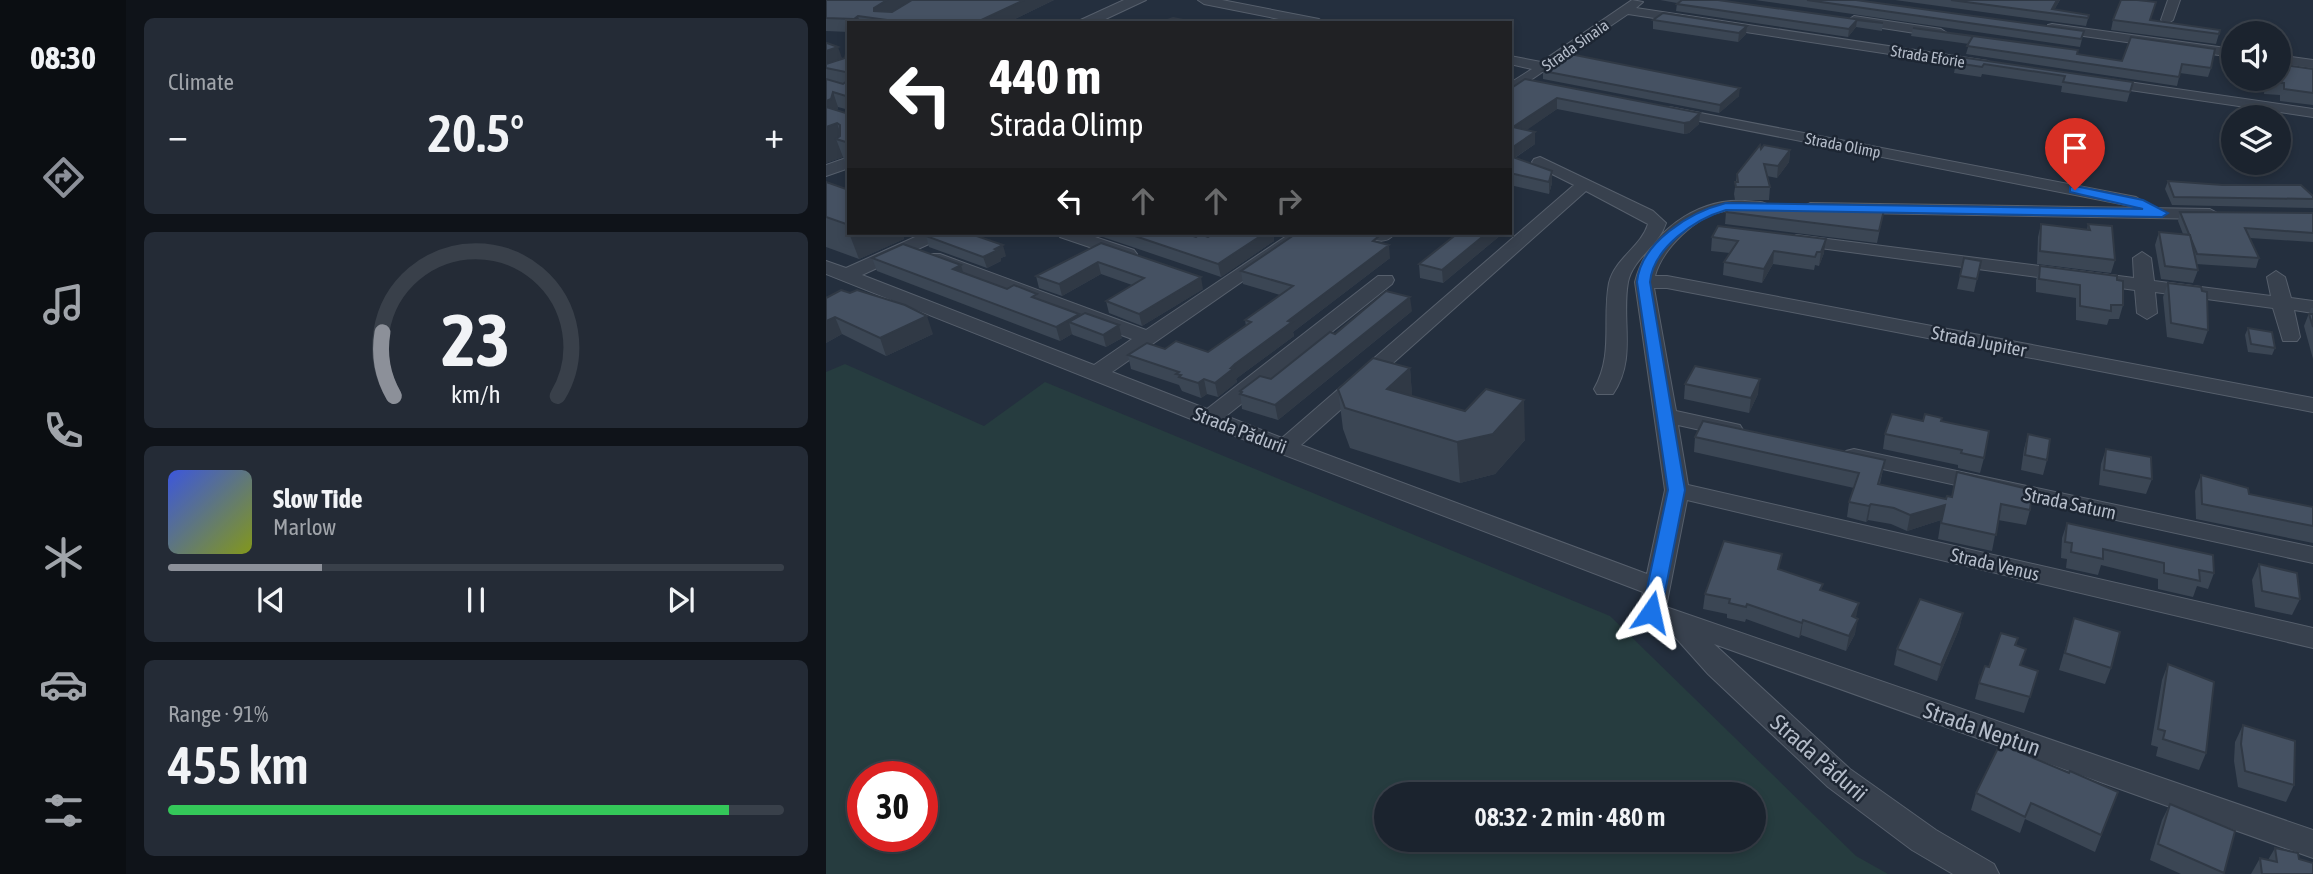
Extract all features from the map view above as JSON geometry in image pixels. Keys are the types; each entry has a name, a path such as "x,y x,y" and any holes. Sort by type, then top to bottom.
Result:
{"street":[{"path":"1087,21 1138,0"},
{"path":"1204,0 1309,21"},
{"name":"Strada Sinaia","path":"1516,86 1641,0"},
{"path":"2167,20 2174,0"},
{"name":"Strada Eforie","path":"1626,10 2006,68"},
{"path":"1847,19 1954,35"},
{"path":"2039,26 2221,51"},
{"path":"1883,49 1900,27"},
{"path":"1512,60 1543,67"},
{"path":"2291,61 2313,64"},
{"path":"2088,80 2313,113"},
{"path":"1516,86 1548,87"},
{"name":"Strada Olimp","path":"1655,108 2138,203 2162,213"},
{"path":"1540,162 1657,223 1656,230 1639,247 1622,273 1615,373 1605,389"},
{"path":"826,171 847,163"},
{"path":"1285,447 1585,184"},
{"path":"1661,606 1676,490 1644,282 1645,272 1655,252 1685,227 1719,207 2225,214"},
{"path":"1685,227 1711,230"},
{"path":"836,271 933,235"},
{"path":"1072,235 1145,260"},
{"path":"1096,373 1300,235"},
{"path":"1777,238 2313,307"},
{"path":"906,247 1148,338"},
{"path":"2141,258 2147,313"},
{"name":"Strada Pădurii","path":"836,271 1285,447 1661,606 1718,667 1839,778 1924,840 1982,874"},
{"path":"2276,277 2290,337"},
{"path":"1198,278 1224,286"},
{"path":"1209,418 1385,280"},
{"name":"Strada Jupiter","path":"1644,282 1667,282 2313,405"},
{"path":"1663,415 1758,436"},
{"name":"Strada Saturn","path":"1826,450 2313,555"},
{"name":"Strada Venus","path":"1676,490 2313,638"},
{"name":"Strada Neptun","path":"1661,606 2313,844"}],"green space":[{"path":"845,364 984,426 1045,382 1610,616 1856,856 1888,874 826,874 826,372"}],"building":[{"path":"826,0 887,0 874,8 874,11 892,12 912,0 1024,0 979,21 894,21 858,16 854,19 826,18"},
{"path":"1682,0 1718,0 1883,23 1857,20 1849,29 1677,4"},
{"path":"1807,0 1856,0 2084,31 2081,39"},
{"path":"1951,0 2057,0 2052,9 2089,15 2088,18"},
{"path":"2121,0 2156,2 2150,20 2220,30 2219,34 2113,20"},
{"path":"1663,13 1747,26 1739,33 1653,20"},
{"path":"1173,18 1188,21 1165,21"},
{"path":"1973,36 2078,50 2077,54 2122,61 2131,37 2215,49 2211,68 2182,64 2179,77 1967,46"},
{"path":"827,43 838,47 826,51"},
{"path":"847,49 847,81 846,72 826,68 826,64 845,58"},
{"path":"1570,54 1740,88 1720,105 1543,71"},
{"path":"1960,57 2133,82 2130,92 2063,82 2065,76 1984,64 1982,67 1956,63"},
{"path":"2291,66 2313,69 2313,93 2291,90"},
{"path":"826,79 843,84 847,81 847,96 833,92 831,99 826,101"},
{"path":"1525,79 1700,113 1690,122 1684,123 1557,98 1513,127 1535,132 1512,148 1512,88"},
{"path":"826,107 847,113 847,142 836,139 840,136 840,125 837,123 826,127"},
{"path":"1760,145 1761,149 1764,145 1790,150 1778,166 1764,164 1770,187 1736,187 1737,174"},
{"path":"1512,157 1552,171 1549,182 1512,173"},
{"path":"2168,181 2223,185 2301,185 2313,199 2174,197"},
{"path":"826,182 847,189 847,224 826,217"},
{"path":"1736,203 1884,210 1879,231 1726,212"},
{"path":"2180,212 2313,213 2313,233 2245,228 2259,258 2197,254"},
{"path":"2041,224 2090,230 2088,224 2112,226 2115,260 2040,251"},
{"path":"1718,226 1826,239 1821,252 1817,252 1815,257 1774,251 1764,269 1724,262 1738,241 1712,237"},
{"path":"2159,232 2190,235 2198,270 2165,266"},
{"path":"974,235 1003,245 983,257 926,236"},
{"path":"1132,235 1262,235 1218,264"},
{"path":"1294,235 1374,235 1379,236 1373,241 1389,245 1288,321 1292,322 1235,364 1231,368 1234,368 1215,383 1204,379 1198,383 1179,377 1181,375 1176,374 1179,372 1128,355 1147,343 1165,349 1176,341 1208,352 1251,322 1245,320 1293,286 1241,271"},
{"path":"1455,235 1485,235 1442,270 1419,264"},
{"path":"1101,243 1201,277 1139,314 1106,301 1144,278 1098,262 1059,284 1036,276"},
{"path":"903,244 961,265 953,269 1007,289 1014,285 1037,294 1032,297 1079,314 1056,327 872,258"},
{"path":"1964,258 1981,261 1977,279 1960,276"},
{"path":"2040,266 2117,276 2117,280 2123,281 2123,305 2111,305 2111,311 2080,306 2080,285 2039,279"},
{"path":"2168,283 2201,287 2202,291 2207,292 2208,330 2171,323"},
{"path":"841,290 850,293 857,290 905,305 927,316 880,338 835,317 826,321 826,298"},
{"path":"1386,291 1410,297 1275,405 1240,394 1240,391 1260,376 1271,379 1330,332 1335,334"},
{"path":"1085,313 1119,325 1103,335 1069,322"},
{"path":"2248,328 2272,332 2275,348 2251,344"},
{"path":"1373,358 1410,368 1387,389 1465,411 1486,389 1524,400 1493,434 1457,442 1345,408 1338,389"},
{"path":"1695,366 1760,379 1751,398 1685,384"},
{"path":"1892,414 1923,421 1925,414 1942,418 1941,421 1989,431 1984,458 1961,453 1962,450 1885,434"},
{"path":"1703,421 1885,460 1878,484 1946,499 1947,496 1952,497 1957,472 2032,490 2030,510 2001,504 1996,535 1941,523 1945,505 1910,515 1894,508 1849,502 1859,473 1695,437"},
{"path":"2028,434 2050,439 2047,460 2025,455"},
{"path":"2106,449 2151,457 2152,479 2104,470"},
{"path":"2201,475 2248,488 2249,494 2313,507 2313,526 2202,504"},
{"path":"2067,523 2213,555 2214,573 2199,570 2200,581 2164,573 2164,563 2103,549 2103,559 2071,552 2072,543 2065,542"},
{"path":"1724,541 1782,554 1778,569 1823,584 1820,590 1859,603 1852,616 1858,619 1849,636 1803,620 1802,623 1747,604 1746,607 1729,603 1730,599 1705,594"},
{"path":"2259,564 2297,573 2300,599 2262,591"},
{"path":"1920,599 1963,613 1941,665 1897,649"},
{"path":"2074,618 2120,632 2111,668 2065,653"},
{"path":"2001,633 2018,638 2015,645 2026,649 2020,665 2038,671 2030,697 1979,683 1985,666 1989,667"},
{"path":"2168,664 2214,682 2206,753 2163,739 2165,731 2158,729"},
{"path":"2243,725 2295,741 2294,785 2245,771 2241,744"},
{"path":"2000,744 2118,792 2101,835 2031,803 2025,817 1976,793"},
{"path":"2170,804 2235,831 2224,873 2158,844"},
{"path":"2275,848 2298,853 2299,859 2313,863 2313,874 2262,874 2260,858 2277,862"}],"route":[{"path":"1651,612 1676,490 1644,282 1645,272 1655,252 1676,233 1709,211 1726,206 2162,213 2150,206 2075,190"}]}
